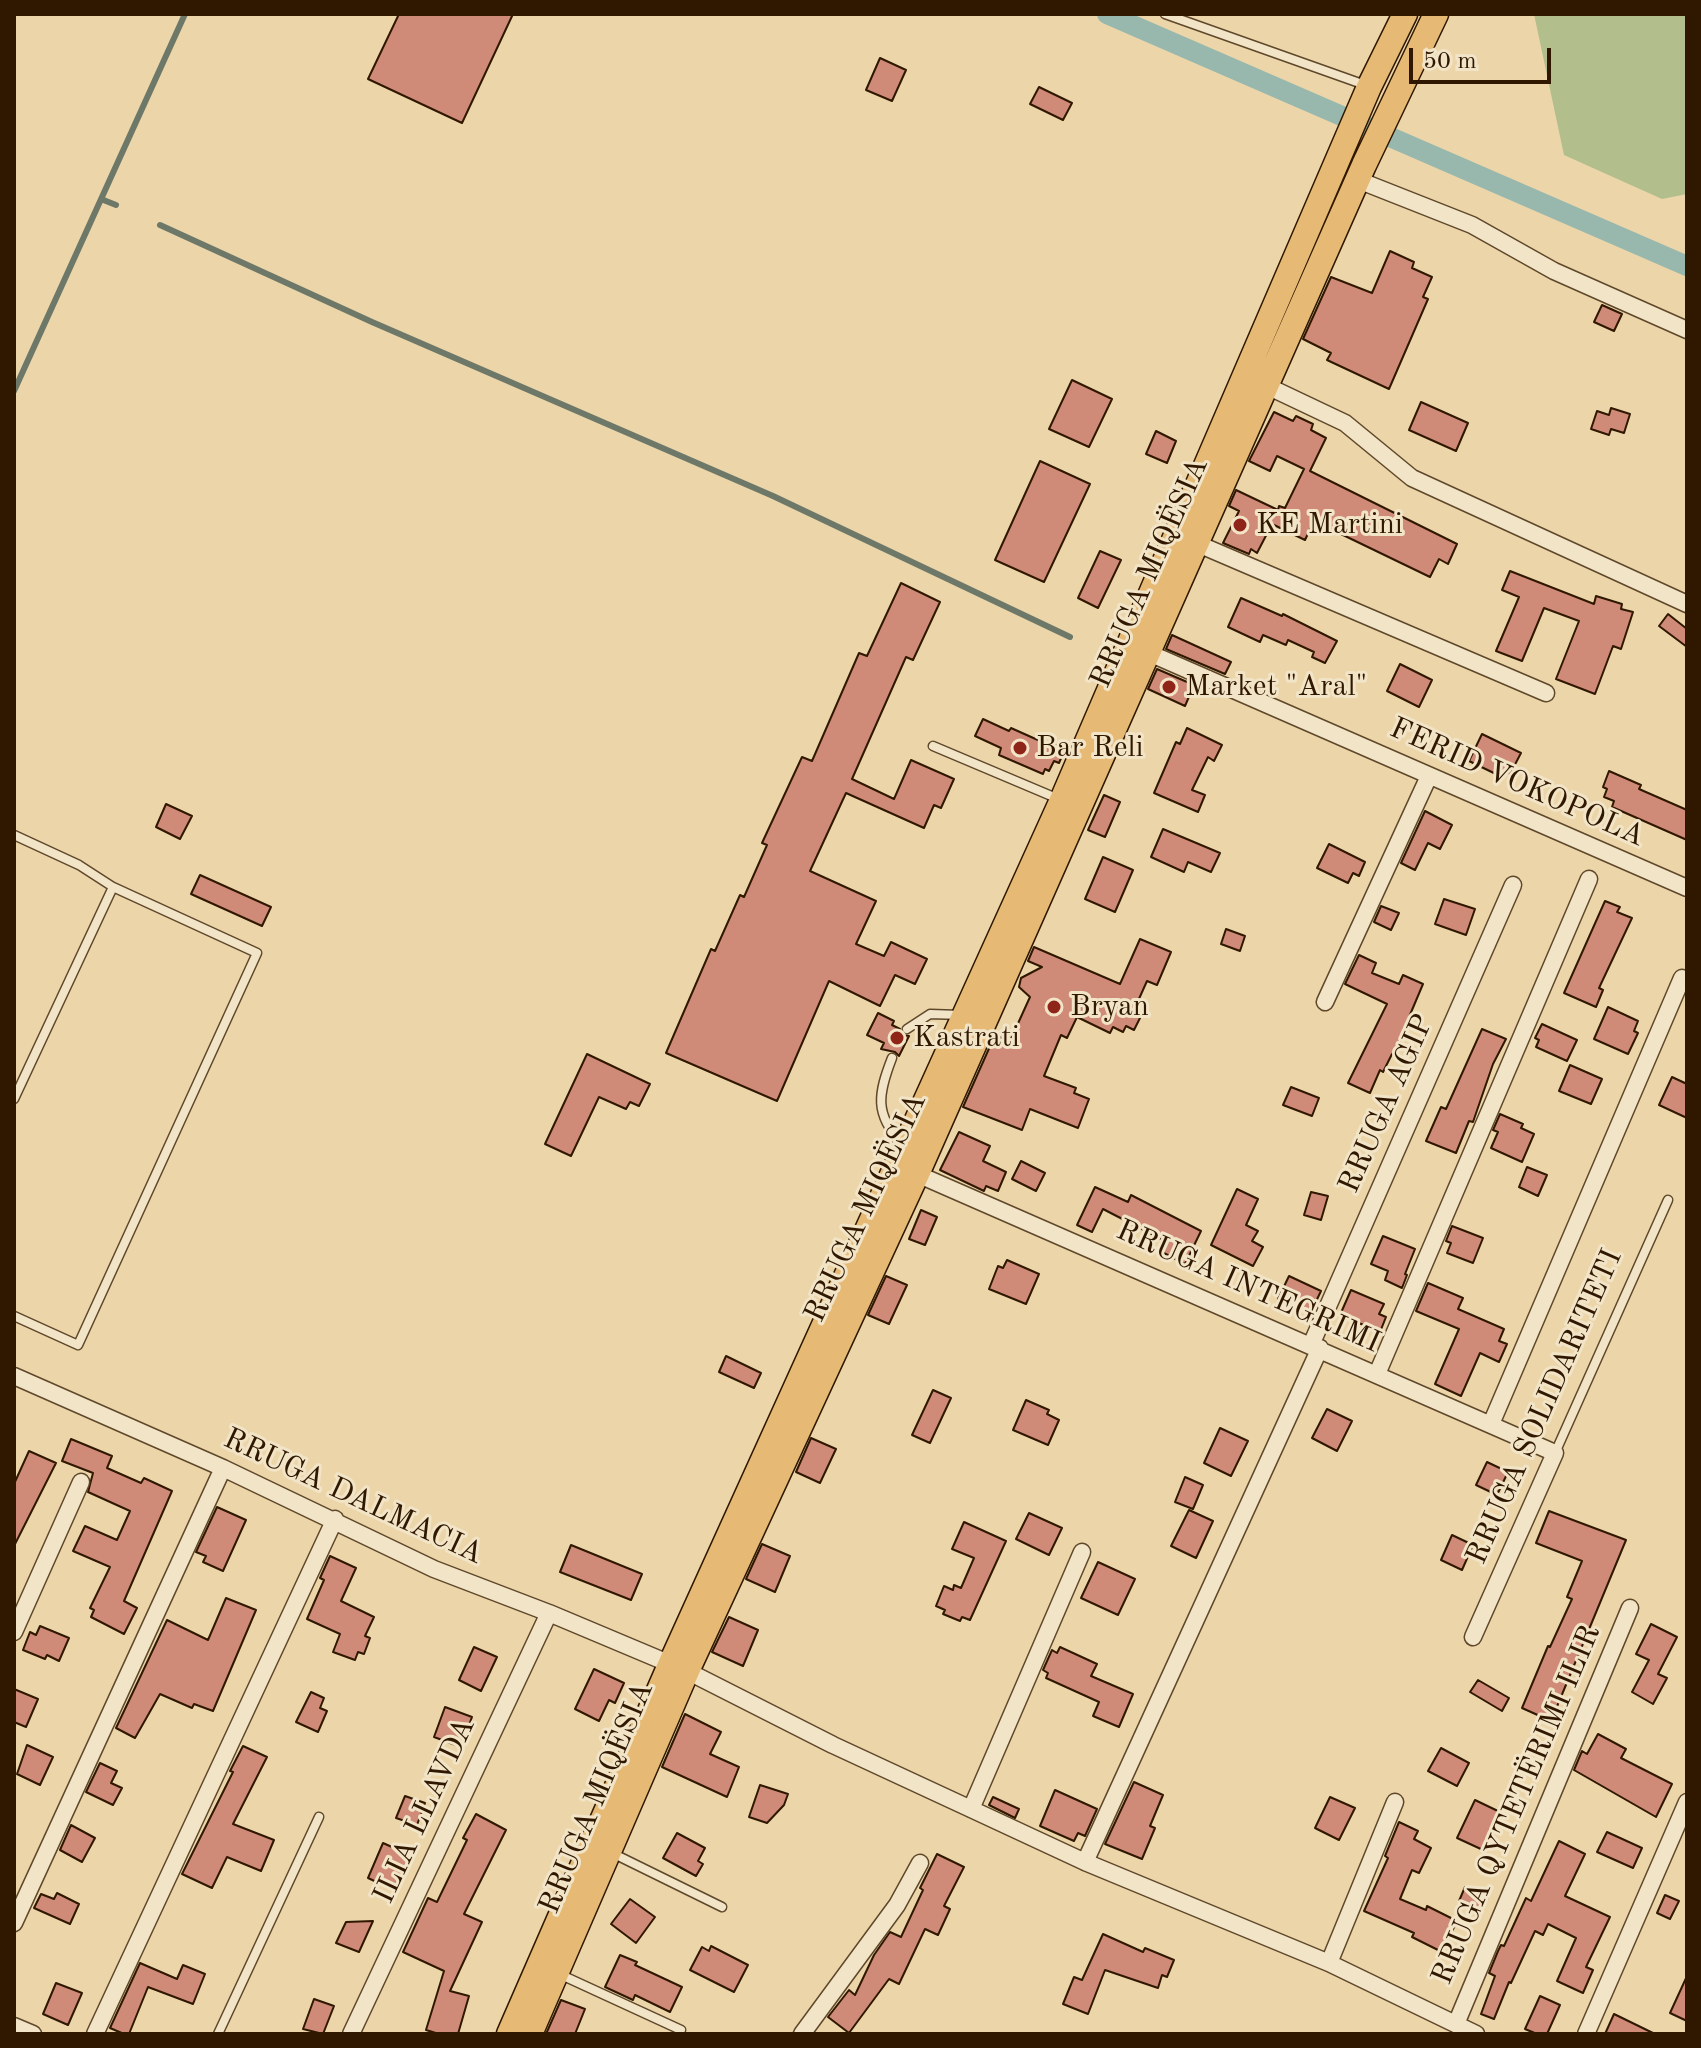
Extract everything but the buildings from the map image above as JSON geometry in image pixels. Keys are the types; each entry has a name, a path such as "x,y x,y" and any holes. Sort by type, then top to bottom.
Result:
{"main road":[{"name":"RRUGA MIQËSIA","path":"530,2034 609,1852 679,1668 905,1148 1062,800 1366,94 1405,14"},
{"name":"RRUGA MIQËSIA","path":"509,2034 679,1668 917,1174 1361,172 1436,14"}],"street":[{"path":"1361,172 1472,225 1554,271 1687,330"},
{"path":"1267,386 1345,423 1412,478 1687,604"},
{"path":"1198,544 1546,693"},
{"name":"FERID VOKOPOLA","path":"1149,653 1687,888"},
{"path":"1325,1002 1429,776"},
{"path":"1377,1374 1589,879"},
{"name":"RRUGA AGIP","path":"1085,1862 1316,1346 1513,885"},
{"path":"1491,1424 1682,978"},
{"name":"RRUGA INTEGRIMI","path":"917,1174 1555,1453"},
{"name":"RRUGA DALMACIA","path":"14,1376 335,1519 434,1569 679,1668 833,1745 1085,1862 1329,1963 1445,2026 1476,2034"},
{"name":"RRUGA SOLIDARITETI","path":"1473,1637 1555,1453"},
{"path":"14,1923 223,1468"},
{"path":"14,1632 81,1482"},
{"path":"95,2034 335,1519"},
{"path":"971,1809 1082,1552"},
{"name":"RRUGA QYTETËRIMI ILIR","path":"1445,2026 1630,1608"},
{"name":"ILIA LLAVDA","path":"351,2034 549,1613"},
{"path":"1329,1963 1395,1802"},
{"path":"1586,2034 1687,1802"},
{"path":"802,2034 897,1905 920,1863"},
{"path":"14,2026 33,2034"}],"lane":[{"path":"1165,14 1366,94"},
{"path":"933,746 1062,800"},
{"path":"14,835 79,865 113,887 257,953 78,1345 14,1316"},
{"path":"14,1099 113,887"},
{"path":"907,1029 930,1014 966,1015"},
{"path":"892,1058 882,1085 882,1112 886,1124 905,1148"},
{"name":"RRUGA SOLIDARITETI","path":"1555,1453 1668,1200"},
{"path":"218,2034 319,1817"},
{"path":"609,1852 722,1907"},
{"path":"557,1973 681,2030"}],"green space":[{"path":"1534,14 1687,14 1687,194 1662,199 1564,155"}],"waterway":[{"path":"14,391 185,14"},
{"path":"1107,14 1687,266"},
{"path":"101,199 116,205"},
{"path":"160,225 372,322 773,496 1070,637"}],"place":[{"name":"KE Martini","path":"1240,525"},
{"name":"Market \"Aral\"","path":"1169,687"},
{"name":"Bar Reli","path":"1020,748"},
{"name":"Bryan","path":"1054,1007"},
{"name":"Kastrati","path":"897,1038"}]}
